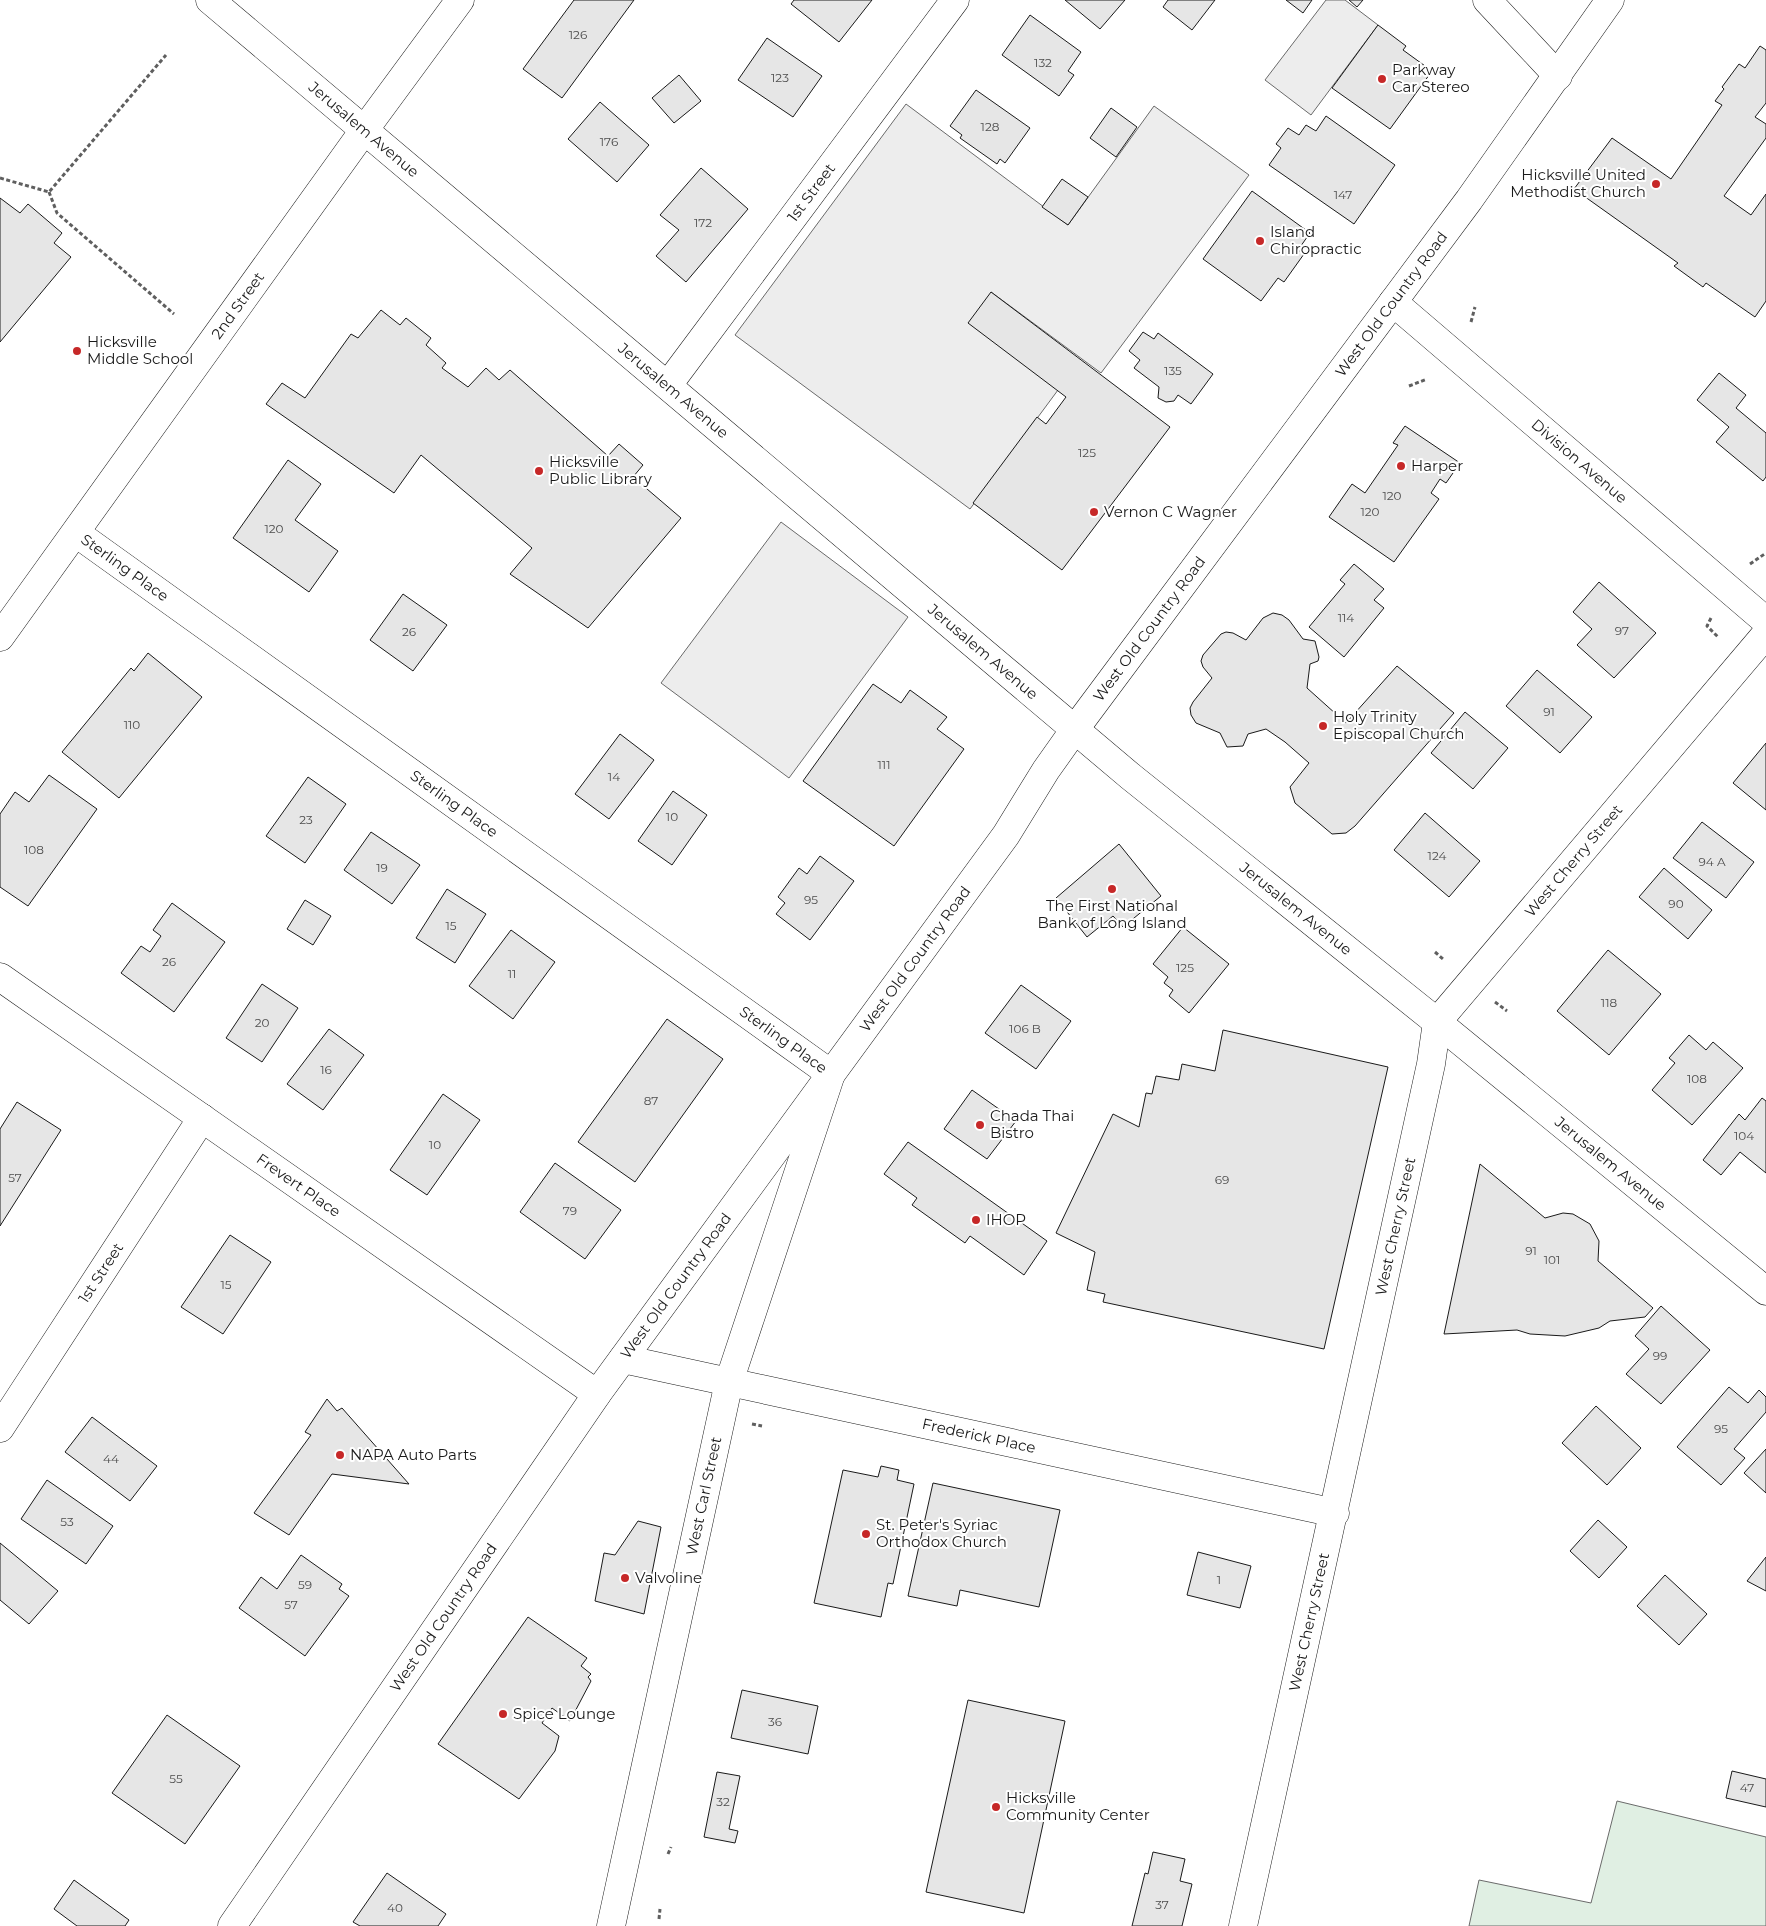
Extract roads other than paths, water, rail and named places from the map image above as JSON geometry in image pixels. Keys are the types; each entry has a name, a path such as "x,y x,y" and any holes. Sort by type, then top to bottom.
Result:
{"street":[{"name":"Jerusalem Avenue","path":"210,0 1076,729 1262,883 1438,1022 1766,1291"},
{"name":"2nd Street","path":"0,637 460,0"},
{"name":"1st Street","path":"668,385 955,0"},
{"path":"1487,0 1558,76"},
{"name":"West Old Country Road","path":"232,1926 597,1394 1006,835 1046,770 1393,302 1558,76 1610,0"},
{"name":"Division Avenue","path":"1393,302 1766,621"},
{"name":"Sterling Place","path":"76,533 831,1074"},
{"name":"West Cherry Street","path":"1243,1926 1431,1064 1438,1022 1766,634"},
{"name":"Frevert Place","path":"0,977 597,1394"},
{"name":"West Carl Street","path":"611,1926 729,1382 831,1074"},
{"name":"1st Street","path":"0,1428 202,1118"},
{"name":"Frederick Place","path":"623,1359 1334,1513"}],"place":[{"name":"Parkway Car Stereo","path":"1382,79"},
{"name":"Hicksville United Methodist Church","path":"1656,184"},
{"name":"Island Chiropractic","path":"1260,241"},
{"name":"Hicksville Middle School","path":"77,351"},
{"name":"Harper","path":"1401,466"},
{"name":"Hicksville Public Library","path":"539,471"},
{"name":"Vernon C Wagner","path":"1094,512"},
{"name":"Holy Trinity Episcopal Church","path":"1323,726"},
{"name":"The First National Bank of Long Island","path":"1112,889"},
{"name":"Chada Thai Bistro","path":"980,1125"},
{"name":"IHOP","path":"976,1220"},
{"name":"NAPA Auto Parts","path":"340,1455"},
{"name":"St. Peter's Syriac Orthodox Church","path":"866,1534"},
{"name":"Valvoline","path":"625,1578"},
{"name":"Spice Lounge","path":"503,1714"},
{"name":"Hicksville Community Center","path":"996,1807"}]}
